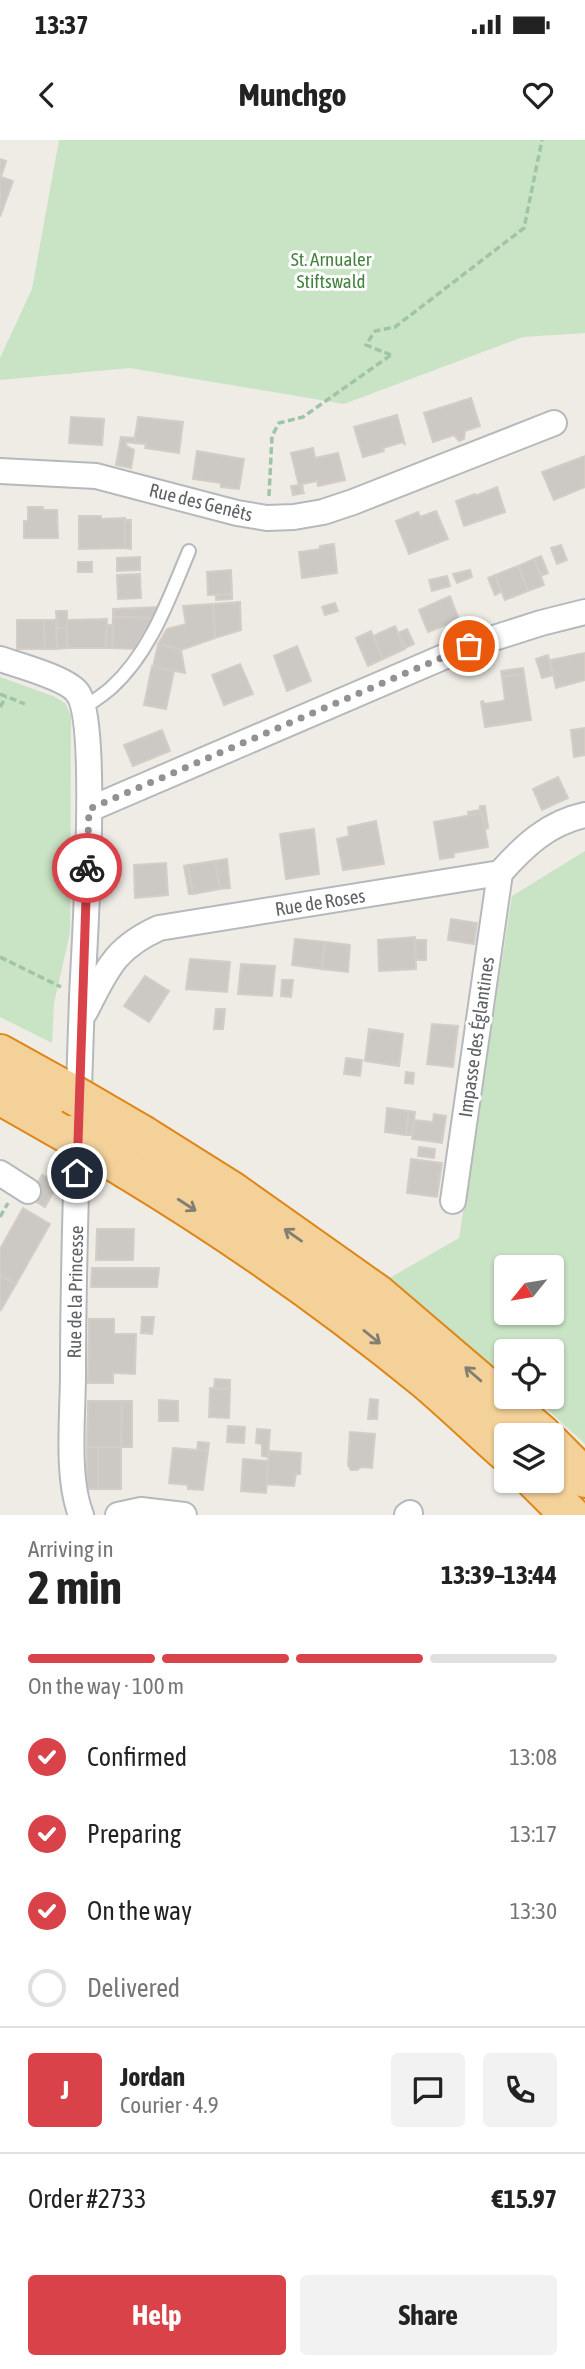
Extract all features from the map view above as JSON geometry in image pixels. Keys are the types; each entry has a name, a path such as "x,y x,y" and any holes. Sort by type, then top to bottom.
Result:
{"highway":[{"path":"8,1079 72,1094 188,1206 357,1325 428,1382 494,1441"},
{"path":"8,1079 70,1135 136,1153 230,1190 377,1294 528,1423"},
{"path":"564,1457 585,1478"},
{"path":"548,1493 570,1515"}],"street":[{"name":"Rue des Genêts","path":"0,471 96,476 237,513 267,518 294,517 333,509 554,423"},
{"path":"89,809 469,646 516,630 585,612"},
{"path":"0,659 57,680 77,691 85,707"},
{"name":"Rue de la Princesse","path":"81,1515 73,1486 73,1346 89,809 85,707"},
{"path":"500,873 523,846 551,828 585,815"},
{"name":"Rue de Roses","path":"82,1008 120,952 138,938 159,929 500,873"},
{"name":"Impasse des Églantines","path":"453,1201 500,873"},
{"path":"0,1173 28,1191"},
{"path":"118,1515 141,1510 184,1515"}],"lane":[{"path":"85,707 112,687 133,664 157,626 189,551"}],"path":[{"path":"267,518 272,436 279,423 303,417 391,355 366,345 375,331 395,327 524,228 542,140"},
{"path":"0,694 25,704"},
{"path":"0,707 6,696"},
{"path":"0,957 82,1008"}],"green space":[{"name":"St. Arnualer Stiftswald","path":"59,140 585,140 585,333 523,337 344,404 130,368 0,380 0,358 32,289"},
{"path":"0,677 53,696 65,703 71,715 70,933 54,1003 52,1043 0,1017"},
{"path":"585,851 585,1444 547,1409 564,1409 564,1339 494,1339 494,1366 381,1283 459,1238 512,896"}],"building":[{"path":"0,159 6,161 1,177 13,181 0,217"},
{"path":"471,398 480,426 465,431 464,439 459,441 454,435 433,442 424,413"},
{"path":"397,415 405,445 403,442 363,457 354,427"},
{"path":"71,417 104,419 102,445 69,443"},
{"path":"138,417 183,422 179,453 145,448 146,444 134,443"},
{"path":"121,437 135,438 134,443 126,442 126,446 134,450 131,468 116,465"},
{"path":"313,448 315,458 338,453 345,480 318,486 317,481 302,484 303,489 300,490 291,453"},
{"path":"197,451 244,459 239,489 193,479"},
{"path":"585,456 585,487 554,500 542,472"},
{"path":"299,485 304,493 293,495 291,486"},
{"path":"497,487 505,512 464,526 456,501"},
{"path":"28,507 57,510 58,538 24,538 24,521 28,521"},
{"path":"436,511 448,539 409,554 396,521 418,512 420,517"},
{"path":"79,516 125,518 125,548 79,549"},
{"path":"125,520 131,520 131,549 125,548"},
{"path":"334,544 337,573 302,578 299,552"},
{"path":"561,545 567,560 557,564 551,548"},
{"path":"541,556 548,573 541,576 534,559"},
{"path":"140,557 140,570 117,571 117,558"},
{"path":"534,559 544,585 528,591 518,566"},
{"path":"78,562 92,562 92,572 78,572"},
{"path":"518,566 528,591 505,600 495,575"},
{"path":"231,570 232,594 208,595 207,572"},
{"path":"470,570 472,577 457,583 453,574"},
{"path":"140,574 141,598 118,599 117,575"},
{"path":"495,575 501,592 495,595 488,578"},
{"path":"447,576 450,586 432,591 429,580"},
{"path":"232,594 232,599 216,600 216,595"},
{"path":"450,596 459,620 428,632 419,610"},
{"path":"240,602 241,630 215,638 213,604"},
{"path":"335,603 338,611 325,615 322,607"},
{"path":"213,604 215,638 181,650 158,644 167,629 186,624 183,606"},
{"path":"158,607 152,618 113,617 113,609"},
{"path":"56,611 67,611 67,628 57,628"},
{"path":"113,617 152,618 134,649 112,648"},
{"path":"107,619 106,648 67,648 67,620"},
{"path":"17,620 44,620 45,649 17,649"},
{"path":"44,620 56,620 57,649 45,649"},
{"path":"107,625 113,625 112,648 106,648"},
{"path":"395,626 405,649 383,659 373,636"},
{"path":"57,628 67,628 67,648 57,649"},
{"path":"407,629 414,644 405,648 398,633"},
{"path":"371,631 383,659 368,666 356,638"},
{"path":"158,644 181,650 185,673 153,667"},
{"path":"297,646 311,681 287,691 274,656"},
{"path":"585,653 585,680 556,688 550,660"},
{"path":"548,655 553,675 542,678 536,659"},
{"path":"240,664 253,694 224,705 212,675"},
{"path":"152,666 174,671 166,709 144,705"},
{"path":"523,668 524,674 502,677 501,671"},
{"path":"524,674 531,720 485,727 481,702 484,704 503,701 502,677"},
{"path":"585,728 585,755 574,757 571,730"},
{"path":"162,730 170,751 133,766 124,745"},
{"path":"558,777 568,798 542,810 533,789"},
{"path":"480,806 485,806 488,828 485,829 482,813 469,816 468,812 480,810"},
{"path":"482,813 488,847 454,853 454,857 440,859 434,822"},
{"path":"376,821 384,864 343,870 337,839 349,836 348,827"},
{"path":"314,829 319,874 286,879 280,834"},
{"path":"227,859 230,888 220,889 215,861"},
{"path":"215,861 220,889 193,894 188,865"},
{"path":"166,863 168,895 135,898 134,865"},
{"path":"188,865 193,894 189,894 184,866"},
{"path":"451,919 477,923 474,944 448,940"},
{"path":"415,937 416,969 379,971 378,940"},
{"path":"295,939 325,942 322,969 292,965"},
{"path":"415,940 426,940 426,960 416,960"},
{"path":"325,942 350,945 348,972 322,969"},
{"path":"190,959 230,962 227,992 186,989"},
{"path":"241,964 275,966 272,996 238,994"},
{"path":"145,976 169,991 149,1022 124,1006"},
{"path":"282,980 293,980 291,997 281,996"},
{"path":"216,1009 225,1009 223,1029 214,1029"},
{"path":"432,1024 458,1026 453,1067 427,1064"},
{"path":"369,1029 403,1034 399,1066 365,1061"},
{"path":"346,1058 362,1060 360,1076 344,1074"},
{"path":"406,1072 414,1073 413,1084 405,1083"},
{"path":"387,1108 409,1111 406,1135 385,1132"},
{"path":"409,1111 415,1112 412,1135 406,1135"},
{"path":"434,1114 446,1116 442,1143 412,1139 414,1120 433,1122"},
{"path":"419,1147 435,1149 434,1158 418,1156"},
{"path":"411,1159 442,1163 437,1197 407,1193"},
{"path":"42,1175 58,1183 45,1207 30,1198"},
{"path":"23,1208 50,1224 16,1284 0,1275 0,1249"},
{"path":"97,1229 134,1229 133,1260 96,1260"},
{"path":"92,1268 159,1268 157,1287 91,1287"},
{"path":"0,1275 16,1284 1,1310 0,1309"},
{"path":"142,1317 154,1317 152,1334 141,1333"},
{"path":"89,1319 114,1319 114,1334 136,1334 135,1374 113,1373 113,1383 88,1383"},
{"path":"215,1379 230,1380 230,1389 214,1388"},
{"path":"210,1388 230,1389 229,1418 209,1417"},
{"path":"370,1399 378,1400 377,1419 368,1419"},
{"path":"159,1400 178,1401 178,1421 159,1421"},
{"path":"88,1401 122,1401 121,1447 87,1447"},
{"path":"122,1401 132,1401 132,1447 121,1447"},
{"path":"228,1426 245,1427 244,1443 227,1442"},
{"path":"257,1429 270,1430 268,1457 262,1456 262,1444 256,1443"},
{"path":"350,1432 375,1434 372,1468 351,1470 348,1465"},
{"path":"198,1442 209,1443 208,1451 197,1450"},
{"path":"87,1447 98,1447 98,1489 87,1489"},
{"path":"98,1447 121,1447 121,1489 98,1489"},
{"path":"173,1448 208,1451 203,1490 169,1483"},
{"path":"269,1451 301,1453 300,1474 296,1474 294,1486 266,1484"},
{"path":"243,1459 268,1461 266,1493 241,1491"}],"way so far":[{"path":"87,868 89,809 469,646"}],"route":[{"path":"77,1173 87,868"}]}
